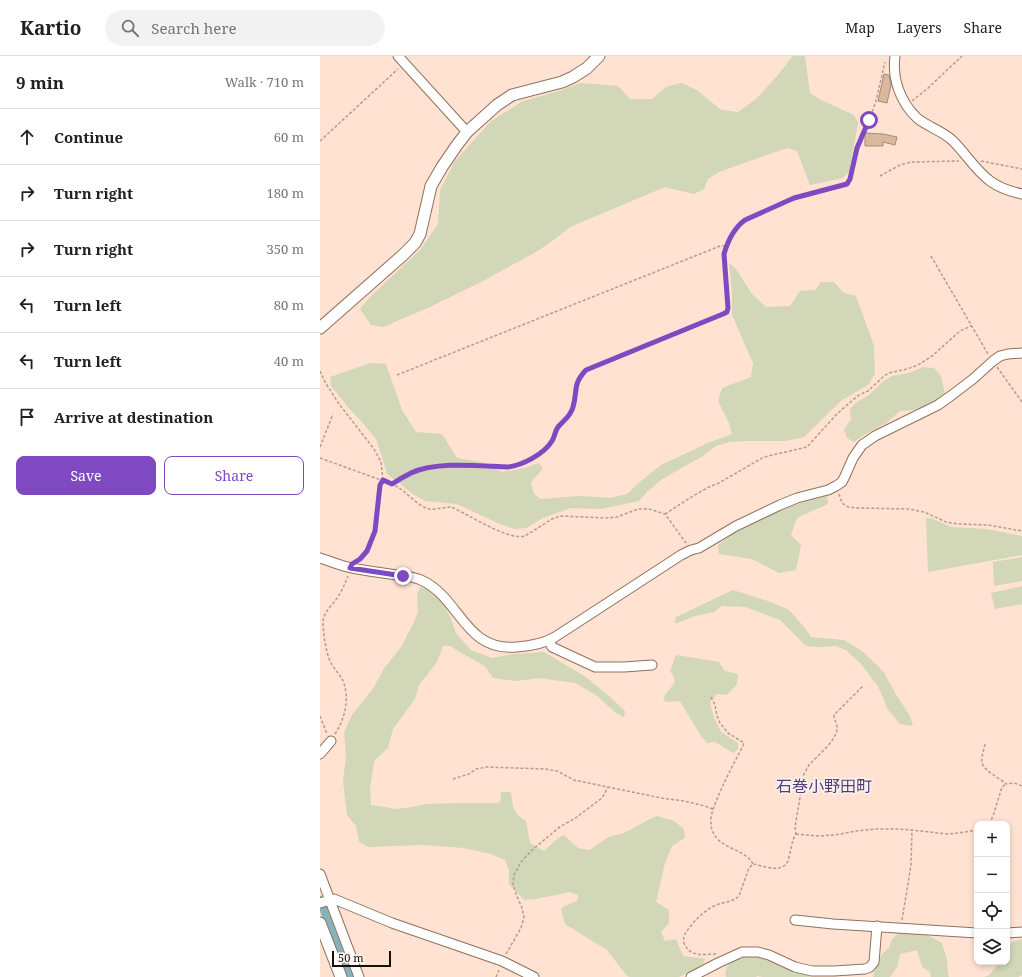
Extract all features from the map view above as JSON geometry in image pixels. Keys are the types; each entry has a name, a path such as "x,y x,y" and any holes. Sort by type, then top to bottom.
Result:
{"street":[{"path":"398,56 467,132"},
{"path":"320,328 415,243 420,234 431,186 442,167 467,132 497,105 512,95 562,82 587,68 599,56"},
{"path":"895,56 894,74 900,93 905,104 917,118 953,141 985,178 1011,192 1022,194"},
{"path":"320,558 350,568 420,579 431,585 446,600 475,635 487,643 497,647 512,648 539,644 549,641 681,555 699,548 736,526 780,505 797,498 828,490 836,486 842,482 853,458 862,445 875,436 938,404 952,395 1000,356 1022,353"},
{"path":"549,641 552,648 595,666 624,667 652,665"},
{"path":"320,754 331,741"},
{"path":"320,874 326,901 359,977"},
{"path":"326,901 334,898 392,923 502,961 534,977"},
{"path":"795,920 974,933"},
{"path":"320,923 341,977"},
{"path":"691,977 742,952 758,952 769,955 795,967 812,971 865,969 870,967 874,962 877,926"},
{"path":"1010,933 1022,932"}],"path":[{"path":"392,484 412,473 423,469 444,465 508,467 521,464 547,448 553,440 557,428 569,416 573,408 576,386 580,377 586,370 727,312 728,308 724,254 726,246 734,230 745,220 794,198 847,184 850,179 857,148 876,101 887,56"},
{"path":"905,104 927,89 962,56"},
{"path":"320,141 405,63"},
{"path":"880,176 900,165 911,162 970,160 983,161 1022,169"},
{"path":"397,375 720,246 726,246"},
{"path":"931,256 984,348 1022,402"},
{"path":"665,514 693,496 764,457 808,447 835,416 848,404 868,391 884,376 889,373 907,370 918,365 932,356 960,331 971,326"},
{"path":"320,372 339,404 374,449 381,462 383,480 379,490 375,531 367,551 360,559 352,564 338,597 324,615 323,622 327,653 331,663 342,680 347,696 346,708 340,726 331,741 320,716"},
{"path":"320,447 333,414"},
{"path":"320,458 392,484 427,508 451,508 514,537 520,538 525,536 552,519 560,516 607,518 638,509 649,509 665,514 691,550"},
{"path":"836,486 842,503 848,507 909,509 924,512 946,522 988,525 1022,532"},
{"path":"711,697 720,723 728,733 744,743 713,809 710,825 718,840 725,846 744,855 752,861 753,864 778,869 786,865 793,838 796,834 795,827 804,774 808,766 822,752 837,732 838,727 834,719 834,715 864,685"},
{"path":"985,744 982,765 988,772 1006,784"},
{"path":"453,779 469,774 476,769 487,767 545,769 557,771 574,780 661,798 684,801 713,809"},
{"path":"990,821 1002,787 1006,784 1014,783 1022,786"},
{"path":"496,977 502,961 521,928 524,918 513,884 514,875 521,862 532,850 561,826 574,819 602,798 608,787"},
{"path":"796,834 818,836 835,835 876,829 912,830 947,834 974,830"},
{"path":"900,928 911,866 912,830"},
{"path":"715,954 693,954 686,948 683,940 684,936 703,912 736,899 739,896 749,868 753,864"}],"green space":[{"path":"793,56 805,56 810,93 821,100 854,115 858,123 849,172 843,178 810,185 797,151 787,148 719,172 708,179 704,189 694,194 665,187 570,227 536,252 483,281 430,307 383,327 371,325 360,309 370,297 421,249 438,224 440,190 455,161 491,121 523,101 559,91 580,83 618,86 630,99 652,99 666,87 681,83 697,90 721,110 738,112 756,99"},
{"path":"729,263 736,269 752,294 766,307 790,306 800,291 815,290 821,282 834,282 844,293 856,296 874,346 875,374 868,385 842,400 804,437 786,441 729,442 716,446 703,456 662,479 639,501 601,509 571,508 543,518 526,528 514,529 457,504 425,501 413,494 387,474 376,439 331,386 330,377 371,363 386,364 402,410 416,432 442,434 457,458 482,462 502,472 524,468 539,463 543,469 531,482 534,494 541,499 579,496 610,498 627,494 661,465 708,443 732,434 729,423 718,401 722,388 751,377 753,363 732,315 732,292"},
{"path":"923,367 934,368 941,376 945,394 933,403 914,410 900,411 886,423 854,442 847,438 844,430 851,419 850,409 857,402 869,395 882,382 892,376 909,373"},
{"path":"827,496 828,504 797,518 791,535 801,545 796,570 779,573 752,559 719,554 718,545 747,523 786,507"},
{"path":"926,518 933,519 951,527 987,529 1022,536 1022,555 928,572"},
{"path":"1022,557 1022,581 994,586 993,562"},
{"path":"1022,586 1022,604 995,609 991,593"},
{"path":"420,587 428,590 444,605 456,633 471,650 492,658 514,654 544,652 586,677 625,711 624,717 616,713 596,695 575,683 538,678 517,681 493,678 485,666 450,646 443,646 437,662 419,685 415,699 393,729 388,748 374,761 370,790 371,805 397,809 427,804 497,803 500,802 501,792 511,792 513,805 516,812 526,821 530,843 544,851 558,838 564,835 578,848 589,850 609,837 624,833 657,816 674,821 684,829 685,838 672,846 665,863 656,902 669,910 669,923 661,932 665,941 676,939 683,956 705,959 703,965 679,977 627,976 607,950 565,924 561,908 578,900 578,895 570,892 524,900 509,884 509,870 505,860 491,854 464,848 422,845 369,847 359,842 356,826 347,815 343,781 346,757 344,732 352,715 374,687 383,670 401,647 418,612 417,595"},
{"path":"733,590 771,602 789,610 811,637 844,640 862,651 883,671 910,716 913,726 900,724 888,710 878,686 860,663 846,650 835,646 806,646 780,620 745,607 722,606 714,612 695,616 675,624 676,617"},
{"path":"676,655 719,662 725,671 738,674 737,684 727,695 717,694 710,702 714,718 721,732 738,743 738,749 733,753 715,742 707,743 701,736 680,701 666,702 663,698 675,682 670,671"},
{"path":"899,933 926,934 942,943 947,960 949,977 931,977 930,972 922,967 917,950 900,954 897,967 890,977 873,977 881,955 889,948 892,939"},
{"path":"1022,939 1022,975 1018,977 984,977 989,975 997,965 1010,965 1010,946 1012,942"},
{"path":"745,956 764,958 790,969 809,974 811,977 726,977 725,973 729,963"}],"building":[{"path":"884,74 889,75 891,85 887,103 878,101"},
{"path":"865,133 883,134 897,137 895,145 883,142 883,146 865,146"}],"waterway":[{"path":"320,900 349,977"}],"district":[{"name":"石巻小野田町","path":"824,786"}],"route":[{"path":"403,576 350,568 352,564 360,559 367,551 375,531 378,495 380,485 383,480 392,484 412,473 423,469 444,465 515,466 547,448 553,440 557,428 569,416 573,408 576,386 580,377 586,370 727,312 728,308 724,254 726,246 734,230 745,220 794,198 847,184 850,179 857,148 869,120"}]}
